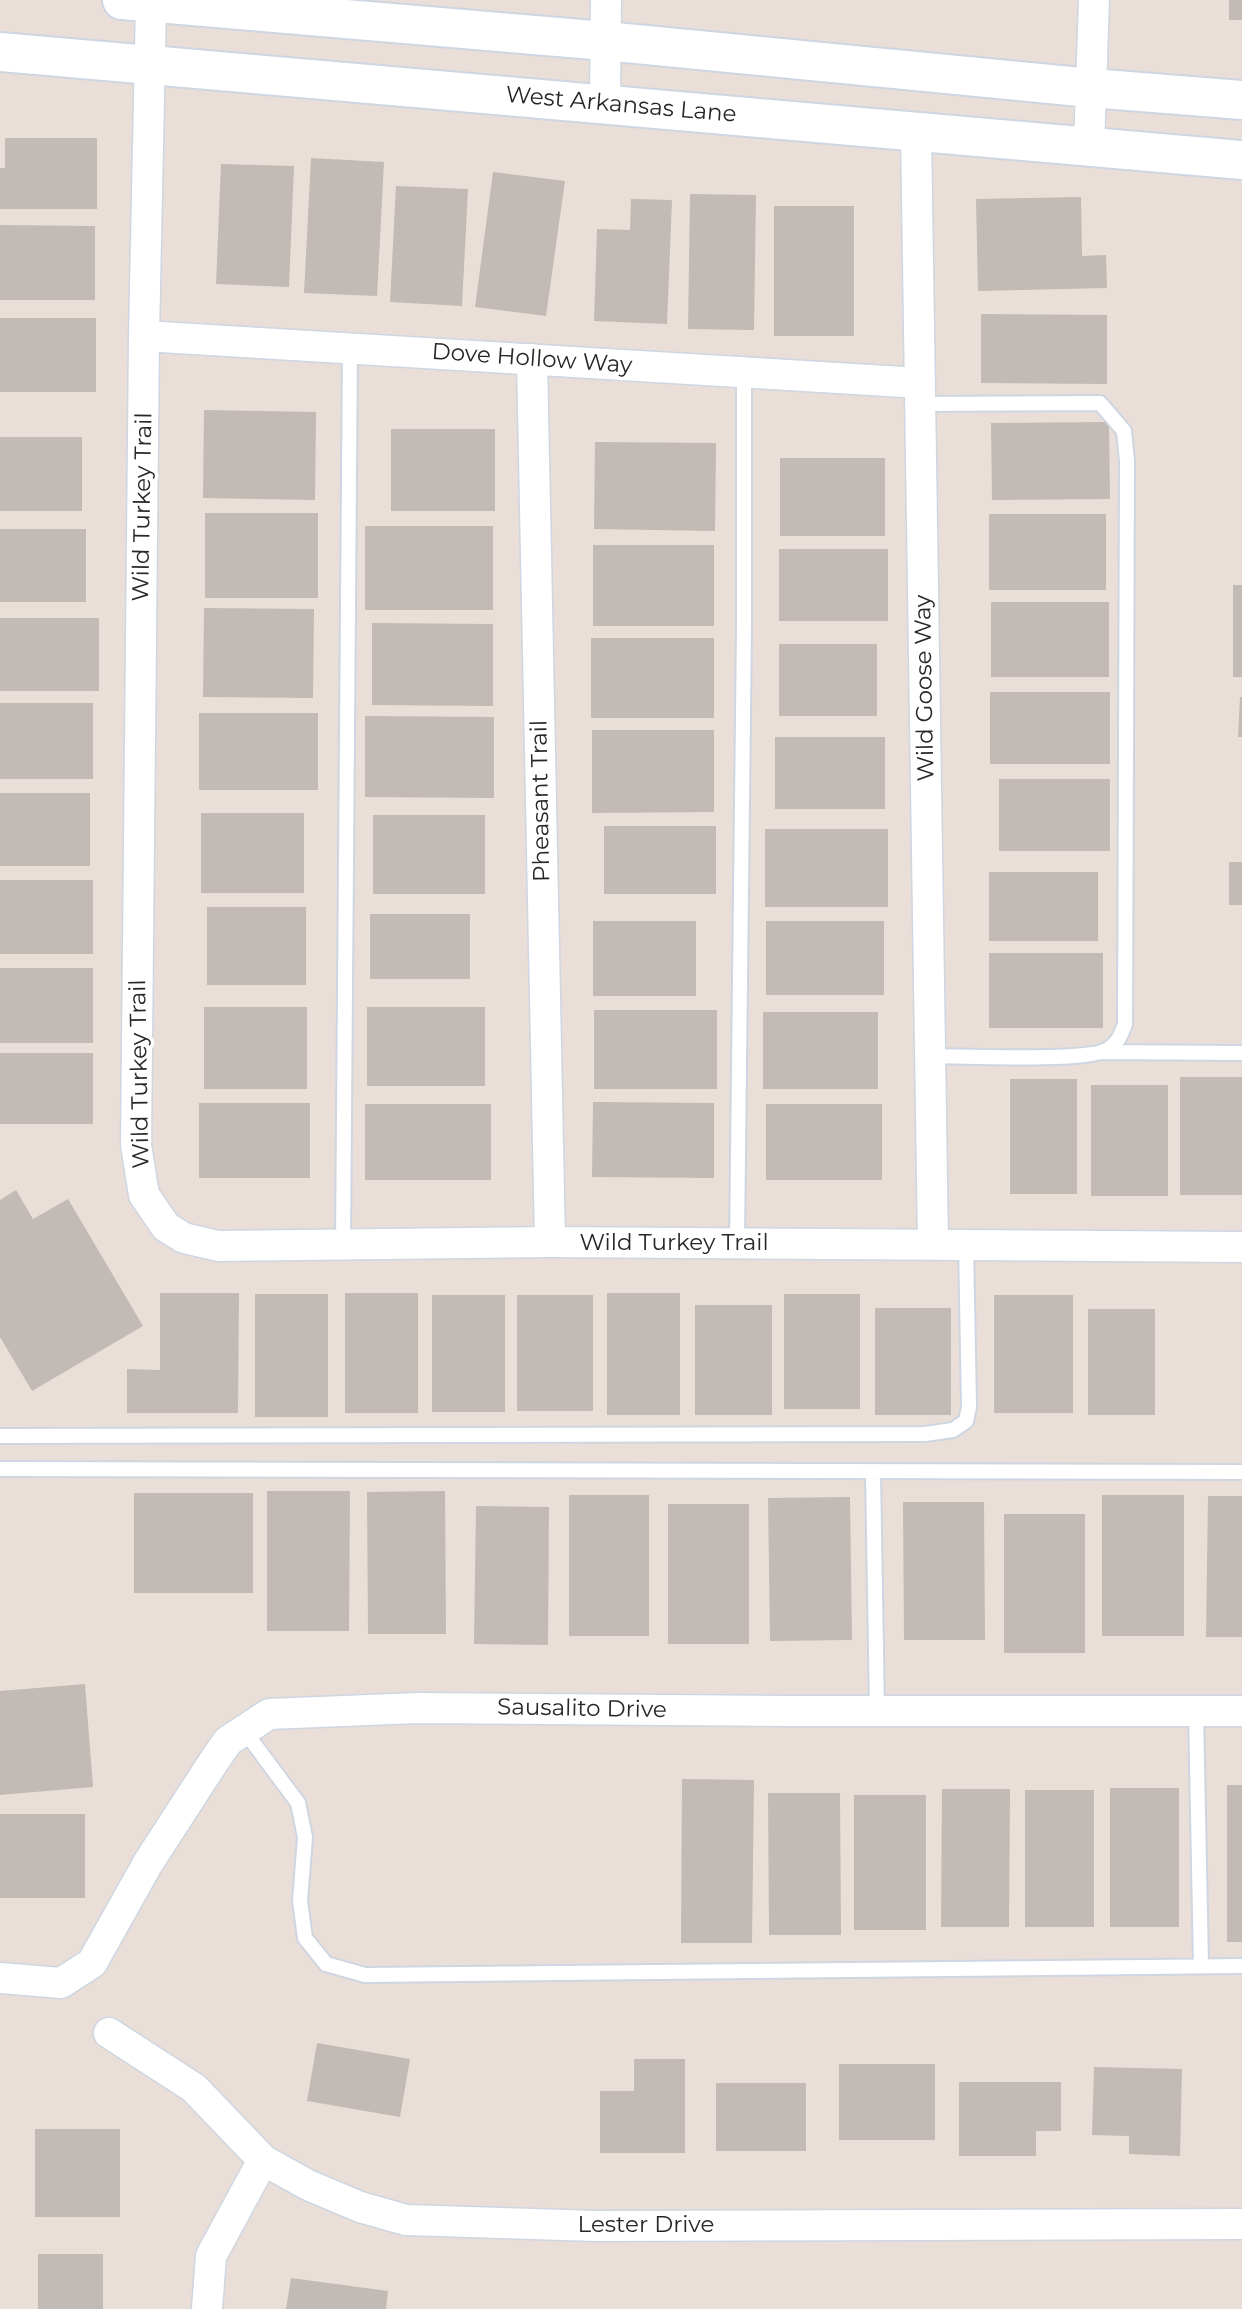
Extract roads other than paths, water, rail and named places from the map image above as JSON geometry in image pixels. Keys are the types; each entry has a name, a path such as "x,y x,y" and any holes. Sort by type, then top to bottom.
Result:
{"main road":[{"path":"137,1 1242,100"},
{"name":"West Arkansas Lane","path":"0,52 1242,160"}],"street":[{"path":"605,103 606,0"},
{"path":"1089,147 1094,0"},
{"name":"Wild Turkey Trail","path":"137,1 149,65 136,1145 144,1195 166,1227 184,1238 218,1246 550,1242 1242,1247"},
{"name":"Wild Goose Way","path":"916,131 933,1244"},
{"name":"Dove Hollow Way","path":"144,336 744,372 921,393"},
{"name":"Pheasant Trail","path":"532,359 550,1242"},
{"name":"Sausalito Drive","path":"0,1978 61,1983 92,1962 148,1863 228,1741 269,1714 418,1708 1242,1711"},
{"name":"Lester Drive","path":"109,2034 194,2088 263,2160 347,2202 406,2220 596,2226 1242,2224"},
{"path":"207,2309 211,2256 263,2160"}],"lane":[{"path":"343,1244 350,348"},
{"path":"737,1243 744,372"},
{"path":"921,393 1100,403 1124,431 1127,461 1125,1024 1119,1039 1100,1052 1074,1056 930,1056"},
{"path":"1100,1052 1242,1053"},
{"path":"0,1436 925,1434 953,1430 966,1421 969,1407 966,1244"},
{"path":"0,1469 1242,1472"},
{"path":"873,1472 877,1711"},
{"path":"1196,1712 1201,1966"},
{"path":"243,1729 298,1803 305,1837 300,1901 305,1938 326,1964 365,1975 1242,1966"}]}
